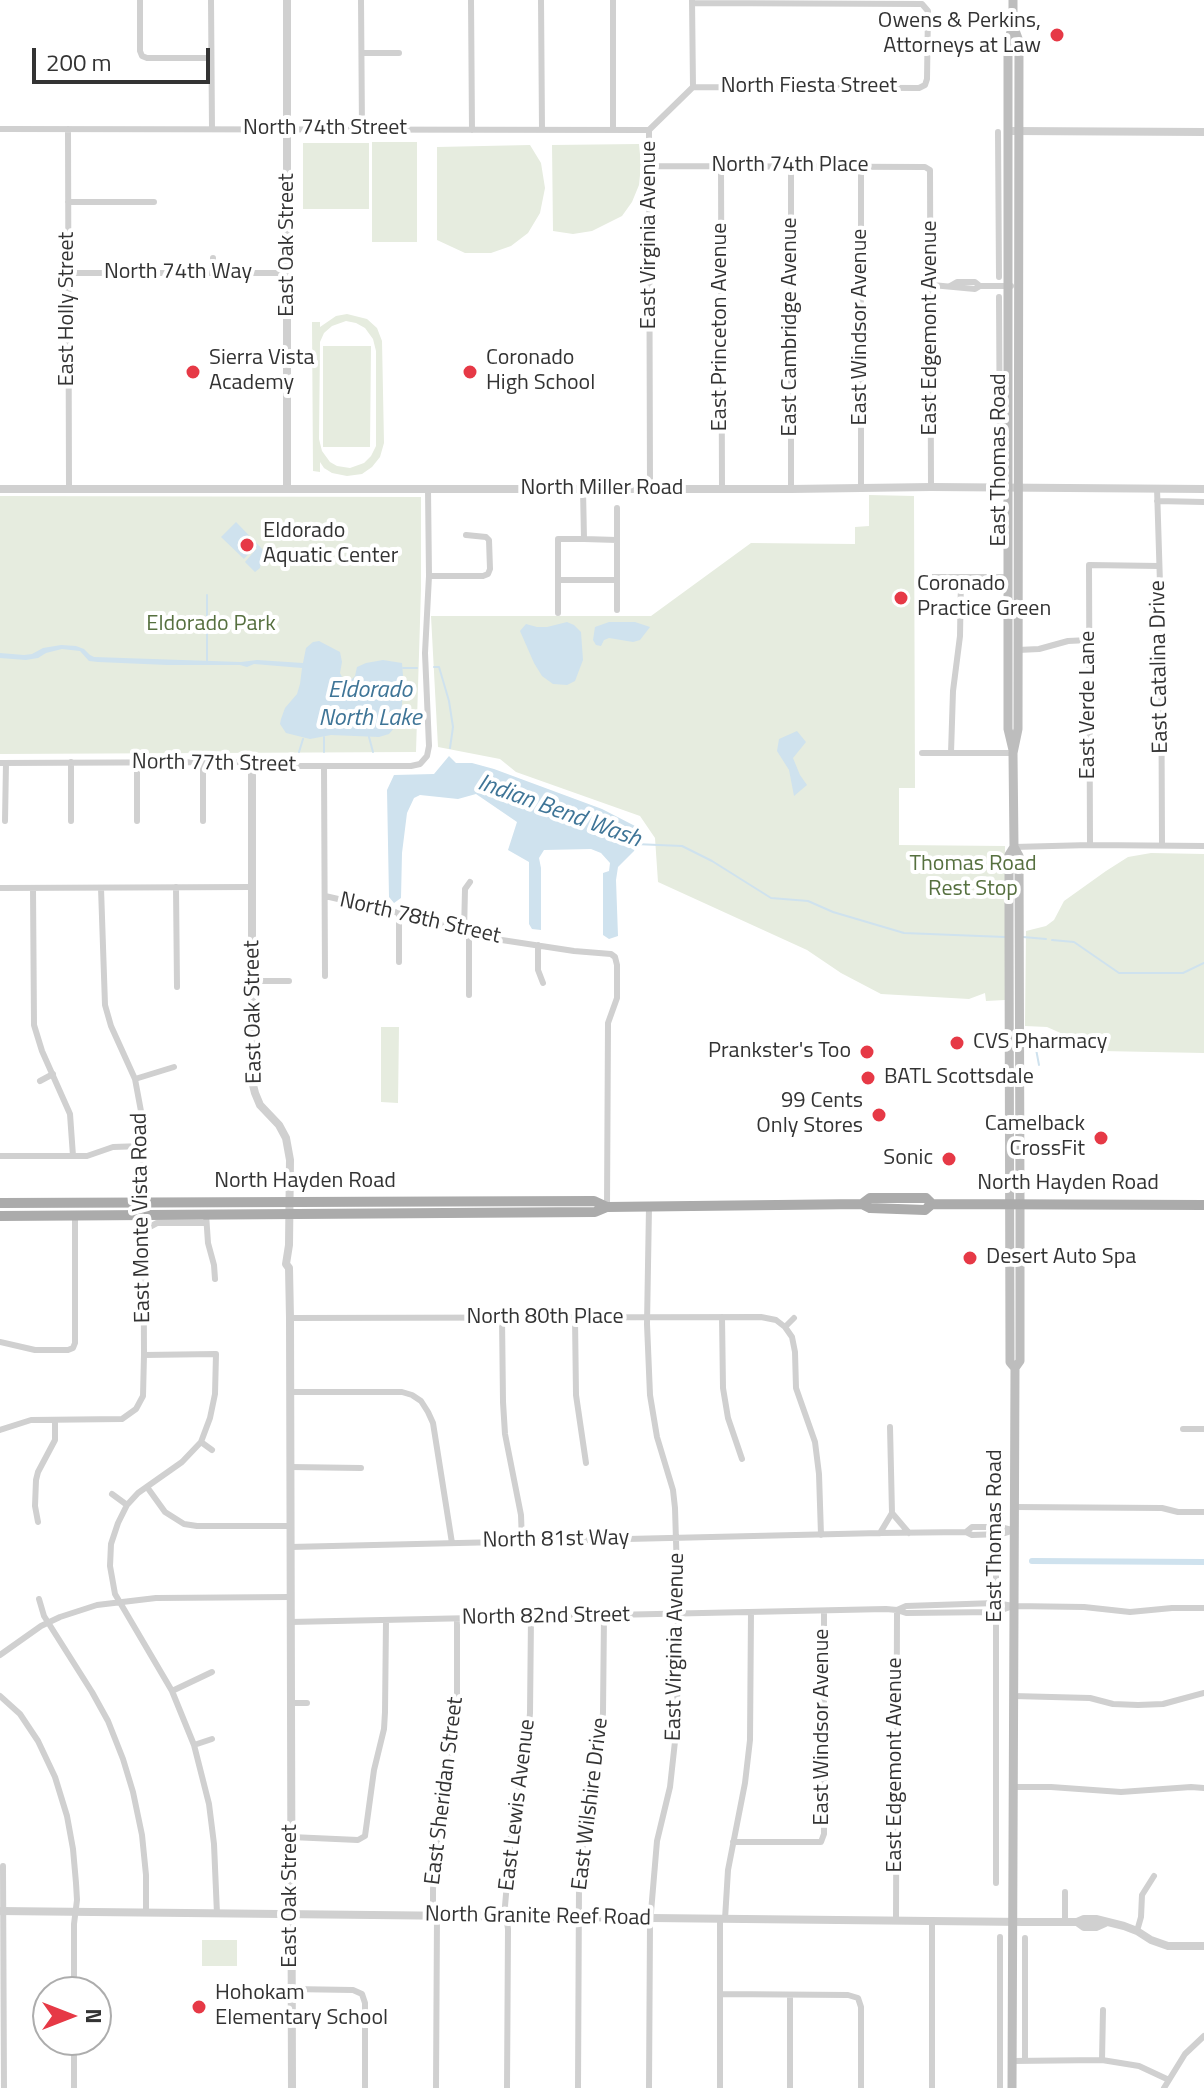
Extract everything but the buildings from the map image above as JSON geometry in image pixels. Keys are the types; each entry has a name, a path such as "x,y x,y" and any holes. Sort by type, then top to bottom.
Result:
{"main road":[{"name":"East Thomas Road","path":"1008,260 1008,41 1013,25 1013,0"},
{"name":"East Thomas Road","path":"1008,131 1004,178 1008,260 1013,286 1008,310 1004,429 1014,487 1008,577 1008,729 1013,753 1014,847 1009,855 1014,930 1014,1105 1020,1120 1010,1362 1015,1368 1012,2088"},
{"name":"East Thomas Road","path":"1008,310 1018,650 1018,729 1013,753"},
{"name":"East Thomas Road","path":"1014,1001 1009,1037 1014,1097 1015,1204"},
{"name":"North Hayden Road","path":"862,1204 870,1198 926,1198 932,1204"},
{"path":"874,1208 897,1204 899,1198"},
{"path":"438,1201 438,1214"},
{"name":"North Hayden Road","path":"0,1216 75,1216 144,1208 290,1202 594,1201 607,1207"},
{"name":"North Hayden Road","path":"0,1203 144,1208 206,1219 290,1215 595,1212 607,1207 862,1204 870,1208 925,1210 932,1204 1204,1205"}],"street":[{"path":"140,0 142,56 211,58"},
{"path":"211,0 212,129"},
{"name":"East Oak Street","path":"287,0 287,489"},
{"path":"361,0 362,130"},
{"path":"471,0 472,130"},
{"path":"541,0 542,129"},
{"path":"613,0 613,130"},
{"path":"693,87 692,1 775,1"},
{"name":"North Fiesta Street","path":"693,87 919,88 925,85 926,6 775,1"},
{"path":"362,53 399,53"},
{"name":"East Virginia Avenue","path":"650,489 649,130 693,87"},
{"name":"North 74th Street","path":"0,129 649,130"},
{"name":"East Holly Street","path":"68,129 69,489"},
{"path":"1008,131 1204,132"},
{"name":"North 74th Place","path":"650,166 861,166 925,167 930,170"},
{"name":"East Princeton Avenue","path":"721,166 722,489"},
{"name":"East Cambridge Avenue","path":"791,166 791,489"},
{"name":"East Windsor Avenue","path":"861,166 861,488"},
{"name":"East Edgemont Avenue","path":"930,170 931,487"},
{"path":"68,202 154,202"},
{"path":"213,258 213,273"},
{"name":"East Thomas Road","path":"999,277 1008,260"},
{"name":"North 74th Way","path":"68,273 288,273"},
{"path":"932,285 975,289 980,286 1013,286"},
{"name":"East Thomas Road","path":"999,297 1008,310"},
{"name":"East Thomas Road","path":"1000,470 1004,429"},
{"name":"East Catalina Drive","path":"1157,488 1162,845"},
{"name":"North Miller Road","path":"0,489 1204,489"},
{"path":"428,489 429,576 488,574 489,540 466,535"},
{"path":"583,489 584,539"},
{"path":"1157,501 1204,502"},
{"path":"617,508 617,610"},
{"path":"558,613 558,539 617,540"},
{"name":"East Verde Lane","path":"1090,845 1089,565 1159,566"},
{"name":"North 77th Street","path":"3,763 420,764 429,752 425,653 429,576"},
{"path":"923,577 1008,577"},
{"path":"951,753 961,577"},
{"path":"558,580 617,580"},
{"path":"1018,650 1039,649 1076,639 1089,640"},
{"path":"922,753 1013,753"},
{"path":"71,762 71,821"},
{"path":"137,762 137,821"},
{"path":"203,762 203,821"},
{"path":"3,763 5,821"},
{"name":"East Oak Street","path":"252,763 253,1087 260,1105 279,1125 286,1138 290,1160 289,1250 293,1255 293,1264 289,1268 292,2088"},
{"path":"324,766 325,976"},
{"path":"1014,847 1204,846"},
{"path":"469,995 465,889 470,882"},
{"path":"176,887 177,987"},
{"path":"0,888 252,887"},
{"path":"33,888 34,1025 70,1114 73,1156"},
{"name":"East Monte Vista Road","path":"55,1421 122,1419 136,1409 143,1396 141,1110 135,1079 105,1005 101,888"},
{"name":"North 78th Street","path":"325,896 430,920 467,934 611,954 617,961 617,998 608,1023 607,1207"},
{"path":"399,913 399,962"},
{"path":"538,945 538,970 543,983"},
{"path":"252,981 289,981"},
{"path":"135,1079 174,1067"},
{"path":"40,1081 53,1074"},
{"path":"0,1156 92,1155 113,1147 143,1146"},
{"name":"East Virginia Avenue","path":"649,1207 648,1373 657,1437 673,1490 678,1613 677,1723 670,1787 657,1841 650,1918 649,2088"},
{"path":"0,1342 35,1350 73,1348 75,1216"},
{"path":"206,1219 215,1279"},
{"name":"North Hayden Road","path":"144,1230 157,1223 206,1219"},
{"path":"722,1317 723,1388 728,1418 742,1459"},
{"name":"North 80th Place","path":"290,1318 761,1317 776,1320 785,1327"},
{"path":"502,1318 505,1434 521,1515 522,1542"},
{"path":"575,1318 576,1395 586,1463"},
{"path":"794,1318 785,1327 794,1344 796,1388 818,1457 821,1535"},
{"path":"144,1355 216,1354 215,1394 201,1442 182,1462 127,1505 118,1523 110,1555 113,1586 119,1602 172,1691 194,1745 211,1817 217,1914"},
{"path":"290,1392 402,1392 421,1401 433,1423 452,1543"},
{"path":"421,1401 428,1393"},
{"path":"0,1430 23,1421 55,1421 55,1440 36,1480 38,1522"},
{"path":"880,1533 892,1513 890,1427"},
{"path":"1183,1429 1204,1429"},
{"path":"201,1442 212,1450"},
{"path":"290,1467 361,1468"},
{"path":"147,1487 165,1512 184,1524 290,1526"},
{"path":"112,1494 127,1505"},
{"path":"1014,1507 1162,1508 1178,1512 1204,1512"},
{"path":"892,1513 909,1533"},
{"name":"North 81st Way","path":"290,1547 966,1532 972,1527 1015,1530"},
{"name":"East Thomas Road","path":"996,1568 996,1883"},
{"path":"0,1655 48,1622 97,1605 170,1597 290,1597"},
{"path":"39,1599 48,1622 108,1721 123,1759 142,1835 146,1913"},
{"name":"North 82nd Street","path":"897,1610 906,1606 996,1603 1130,1612 1204,1608"},
{"name":"North 82nd Street","path":"290,1622 678,1613 996,1612 1013,1606"},
{"name":"East Edgemont Avenue","path":"896,1921 897,1610"},
{"name":"East Windsor Avenue","path":"733,1842 821,1842 824,1834 824,1611"},
{"path":"720,2088 723,1919 750,1740 751,1612"},
{"name":"East Wilshire Drive","path":"578,2088 578,1917 582,1850 601,1750 604,1616"},
{"name":"East Lewis Avenue","path":"507,2088 508,1865 528,1735 531,1617"},
{"name":"East Sheridan Street","path":"436,2088 433,1889 439,1824 457,1727 457,1619"},
{"path":"291,1837 358,1840 365,1836 374,1770 385,1721 386,1621"},
{"path":"172,1691 212,1672"},
{"path":"996,1704 1013,1700 1090,1698 1113,1704 1145,1705 1177,1701 1204,1693"},
{"path":"1145,1694 1145,1705"},
{"path":"0,1696 15,1708 32,1729 60,1791 73,1849 77,1900 74,1976"},
{"path":"291,1703 307,1703"},
{"path":"194,1745 212,1739"},
{"path":"1013,1787 1121,1792 1204,1788"},
{"path":"995,1830 1012,1830"},
{"path":"3,1866 4,2088"},
{"path":"1137,1931 1142,1895 1154,1876"},
{"path":"1065,1892 1065,1922"},
{"name":"North Granite Reef Road","path":"2,1911 1012,1922 1096,1919 1124,1926 1168,1946 1204,1946"},
{"path":"932,1921 932,2088"},
{"path":"1000,1937 1000,2088"},
{"path":"1025,1938 1025,2061"},
{"path":"291,1989 353,1990 362,1994 365,2003 365,2088"},
{"path":"720,1994 848,1995 858,1998 861,2007 861,2088"},
{"path":"790,1995 790,2088"},
{"path":"1102,2060 1103,2010"},
{"path":"1164,2088 1185,2054 1204,2036"},
{"path":"74,2056 74,2088"},
{"path":"1012,2061 1102,2060 1139,2066 1169,2080"}],"green space":[{"path":"372,142 417,142 417,242 372,242"},
{"path":"303,143 369,143 369,209 303,209"},
{"path":"639,144 639,185 622,216 592,231 573,234 553,231 552,145"},
{"path":"530,145 541,163 545,188 540,213 528,233 511,246 491,253 465,253 437,240 437,147"},
{"path":"347,314 367,319 377,328 382,341 384,443 380,457 372,467 362,474 347,476 332,473 320,462 320,472 313,471 312,322 320,322 320,327 336,316","holes":["346,321 365,328 373,339 376,351 376,446 364,463 350,468 330,462 322,451 319,439 320,342 332,326"]},
{"path":"323,346 371,346 370,447 323,447"},
{"name":"Thomas Road Rest Stop","path":"869,495 914,496 915,788 899,788 899,845 1005,846 1005,1000 986,1001 985,993 969,999 881,994 807,950 658,882 655,838 640,816 516,772 500,759 438,747 431,616 651,616 751,543 855,544 855,527 869,526"},
{"name":"Eldorado Park","path":"0,496 421,497 416,752 0,754"},
{"path":"1151,853 1204,854 1204,1053 1101,1051 1047,1027 1025,1026 1026,931 1046,926 1054,920 1064,901 1128,857"},
{"path":"381,1027 399,1027 398,1103 381,1102"},
{"path":"202,1940 237,1940 237,1966 202,1966"}],"water":[{"path":"236,522 267,554 255,572 245,562 257,548 244,559 221,537"},
{"path":"567,622 581,632 583,660 575,681 567,685 553,684 542,676 520,631 526,624 547,627"},
{"path":"609,622 635,622 650,627 640,640 633,642 609,638 601,646 596,645 593,640 595,627"},
{"name":"Eldorado North Lake","path":"319,641 340,652 342,677 352,679 357,667 366,663 383,660 402,663 402,706 395,727 389,734 379,737 331,735 310,739 286,733 280,724 281,719 285,708 297,694 302,668 254,664 247,667 98,662 89,661 80,651 62,649 26,660 0,658 0,653 32,654 43,648 61,645 76,646 94,657 303,663 306,648"},
{"path":"797,731 806,742 793,758 807,785 794,796 789,770 777,751 779,739"},
{"path":"449,756 456,763 472,763 494,769 602,809 635,826 639,837 634,851 618,867 618,936 609,939 603,935 603,873 609,871 610,863 601,853 591,849 544,850 539,858 541,930 532,929 529,924 529,862 508,850 517,822 476,794 458,799 420,795 414,798 407,813 401,898 394,903 389,897 387,790 394,775 434,774"}],"waterway":[{"path":"207,595 207,662"},
{"name":"Indian Bend Wash","path":"434,667 439,667 449,701 453,727 450,748"},
{"name":"Indian Bend Wash","path":"403,668 417,668"},
{"path":"324,737 324,752"},
{"path":"369,737 373,752"},
{"path":"299,752 303,739"},
{"name":"Indian Bend Wash","path":"635,844 682,846 771,898 808,901 833,912 904,933 1005,937"},
{"name":"Indian Bend Wash","path":"1023,937 1046,939"},
{"name":"Indian Bend Wash","path":"1052,940 1074,942 1119,973 1183,973 1204,963"},
{"path":"1039,1065 1036,1049 1043,1034"},
{"path":"1032,1561 1204,1562"}],"place":[{"name":"Owens & Perkins, Attorneys at Law","path":"1057,35"},
{"name":"Sierra Vista Academy","path":"193,372"},
{"name":"Coronado High School","path":"470,372"},
{"name":"Eldorado Aquatic Center","path":"247,545"},
{"name":"Coronado Practice Green","path":"901,598"},
{"name":"CVS Pharmacy","path":"957,1043"},
{"name":"Prankster's Too","path":"867,1052"},
{"name":"BATL Scottsdale","path":"868,1078"},
{"name":"99 Cents Only Stores","path":"879,1115"},
{"name":"Camelback CrossFit","path":"1101,1138"},
{"name":"Sonic","path":"949,1159"},
{"name":"Desert Auto Spa","path":"970,1258"},
{"name":"Hohokam Elementary School","path":"199,2007"}]}
